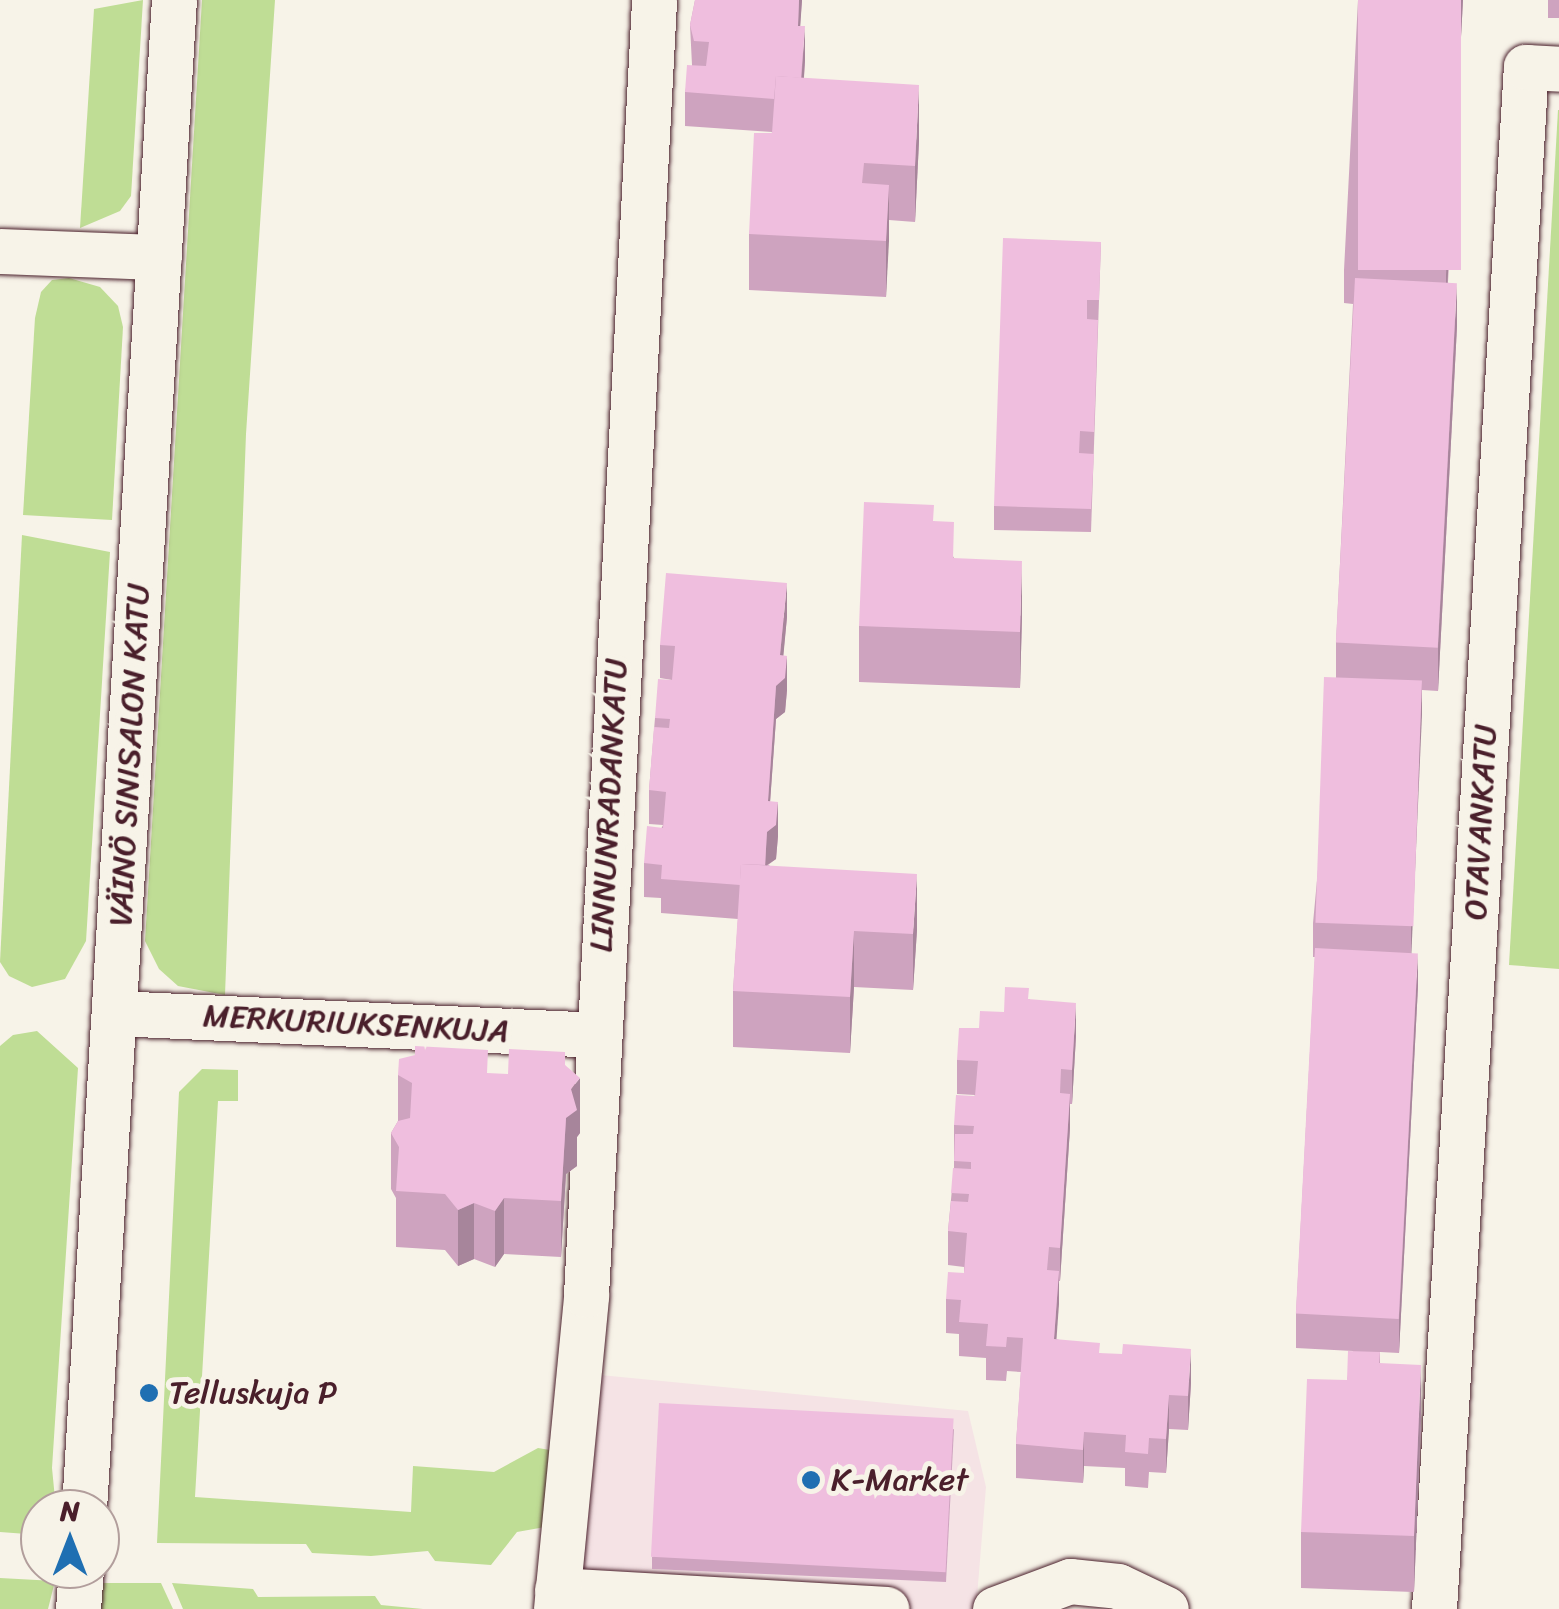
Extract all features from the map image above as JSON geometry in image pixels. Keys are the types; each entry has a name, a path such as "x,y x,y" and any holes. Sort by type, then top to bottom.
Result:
{"street":[{"name":"VÄINÖ SINISALON KATU","path":"85,1489 174,0"},
{"name":"LINNUNRADANKATU","path":"557,1600 582,1350 654,0"},
{"name":"OTAVANKATU","path":"1434,1609 1526,68 1559,70"},
{"path":"0,251 159,257"},
{"name":"MERKURIUKSENKUJA","path":"115,1013 597,1034"},
{"path":"995,1609 1070,1580 1118,1586 1166,1609"},
{"path":"557,1600 886,1609"}],"shaded area":[{"path":"580,1373 968,1411 986,1487 976,1609 565,1609"}],"green space":[{"path":"143,0 131,196 120,211 80,228 94,9"},
{"path":"202,0 275,0 246,434 225,995 178,986 159,969 145,941"},
{"path":"1559,110 1559,969 1509,965"},
{"path":"69,278 100,287 118,306 123,327 112,520 23,515 35,318 41,292 52,280"},
{"path":"22,535 110,552 86,941 65,979 32,987 9,976 0,962"},
{"path":"37,1031 78,1068 52,1468 54,1489 20,1489 20,1534 0,1532 0,1046 13,1035"},
{"path":"202,1069 238,1070 238,1101 218,1101 195,1497 411,1512 413,1466 494,1472 538,1448 550,1450 545,1527 517,1532 491,1565 435,1561 428,1551 371,1556 312,1553 306,1544 157,1543 179,1092"},
{"path":"0,1578 20,1579 20,1589 53,1589 48,1609 0,1609"},
{"path":"120,1583 161,1583 173,1609 101,1609 101,1589 120,1589"},
{"path":"172,1583 253,1589 258,1597 375,1596 381,1605 423,1609 183,1609"}],"building":[{"path":"695,0 799,0 798,26 805,26 801,78 776,76 774,99 685,92 687,65 706,66 709,42 694,41 690,25"},
{"path":"1358,0 1461,0 1461,270 1358,270"},
{"path":"776,76 919,85 915,166 864,163 862,183 889,185 886,241 749,234 754,133 772,133"},
{"path":"1003,238 1101,242 1099,300 1087,300 1087,319 1098,320 1094,432 1080,431 1079,453 1094,454 1091,509 994,506"},
{"path":"1355,278 1457,283 1438,648 1336,642"},
{"path":"864,502 934,505 933,521 954,522 953,558 1022,561 1020,632 859,626"},
{"path":"666,573 787,583 780,655 787,656 785,678 776,686 768,801 778,802 776,825 767,832 765,865 741,864 740,885 661,879 662,865 644,863 647,826 663,828 666,792 649,790 654,727 669,728 670,719 655,718 658,679 672,680 675,646 660,645"},
{"path":"1324,677 1422,680 1413,926 1315,923"},
{"path":"741,864 917,874 913,934 854,931 850,997 733,991"},
{"path":"1315,948 1418,953 1399,1319 1296,1313"},
{"path":"1005,987 1029,988 1028,999 1076,1003 1072,1070 1061,1069 1060,1093 1070,1094 1060,1248 1049,1247 1047,1270 1059,1271 1054,1339 1100,1343 1099,1353 1122,1354 1123,1344 1191,1349 1188,1396 1169,1395 1166,1439 1149,1438 1148,1454 1125,1452 1126,1435 1084,1432 1083,1450 1016,1444 1023,1338 1007,1337 1006,1347 986,1346 988,1324 959,1322 961,1300 946,1299 948,1272 964,1273 967,1233 948,1231 951,1201 968,1202 969,1194 951,1193 953,1168 971,1169 971,1162 954,1161 955,1134 973,1134 974,1126 954,1125 956,1095 975,1096 978,1061 957,1060 959,1028 979,1028 980,1011 1004,1012"},
{"path":"415,1046 488,1050 487,1073 508,1074 509,1049 565,1052 565,1065 580,1078 571,1089 577,1110 566,1118 561,1201 504,1198 495,1211 474,1203 458,1210 445,1194 396,1191 399,1147 391,1133 398,1121 410,1118 412,1083 398,1075 399,1059 415,1055"},
{"path":"1348,1351 1380,1352 1379,1363 1421,1365 1414,1536 1301,1532 1307,1379 1347,1380"},
{"path":"659,1403 954,1418 946,1572 651,1557"}],"place":[{"name":"Telluskuja P","path":"149,1393"},
{"name":"K-Market","path":"811,1480"}]}
